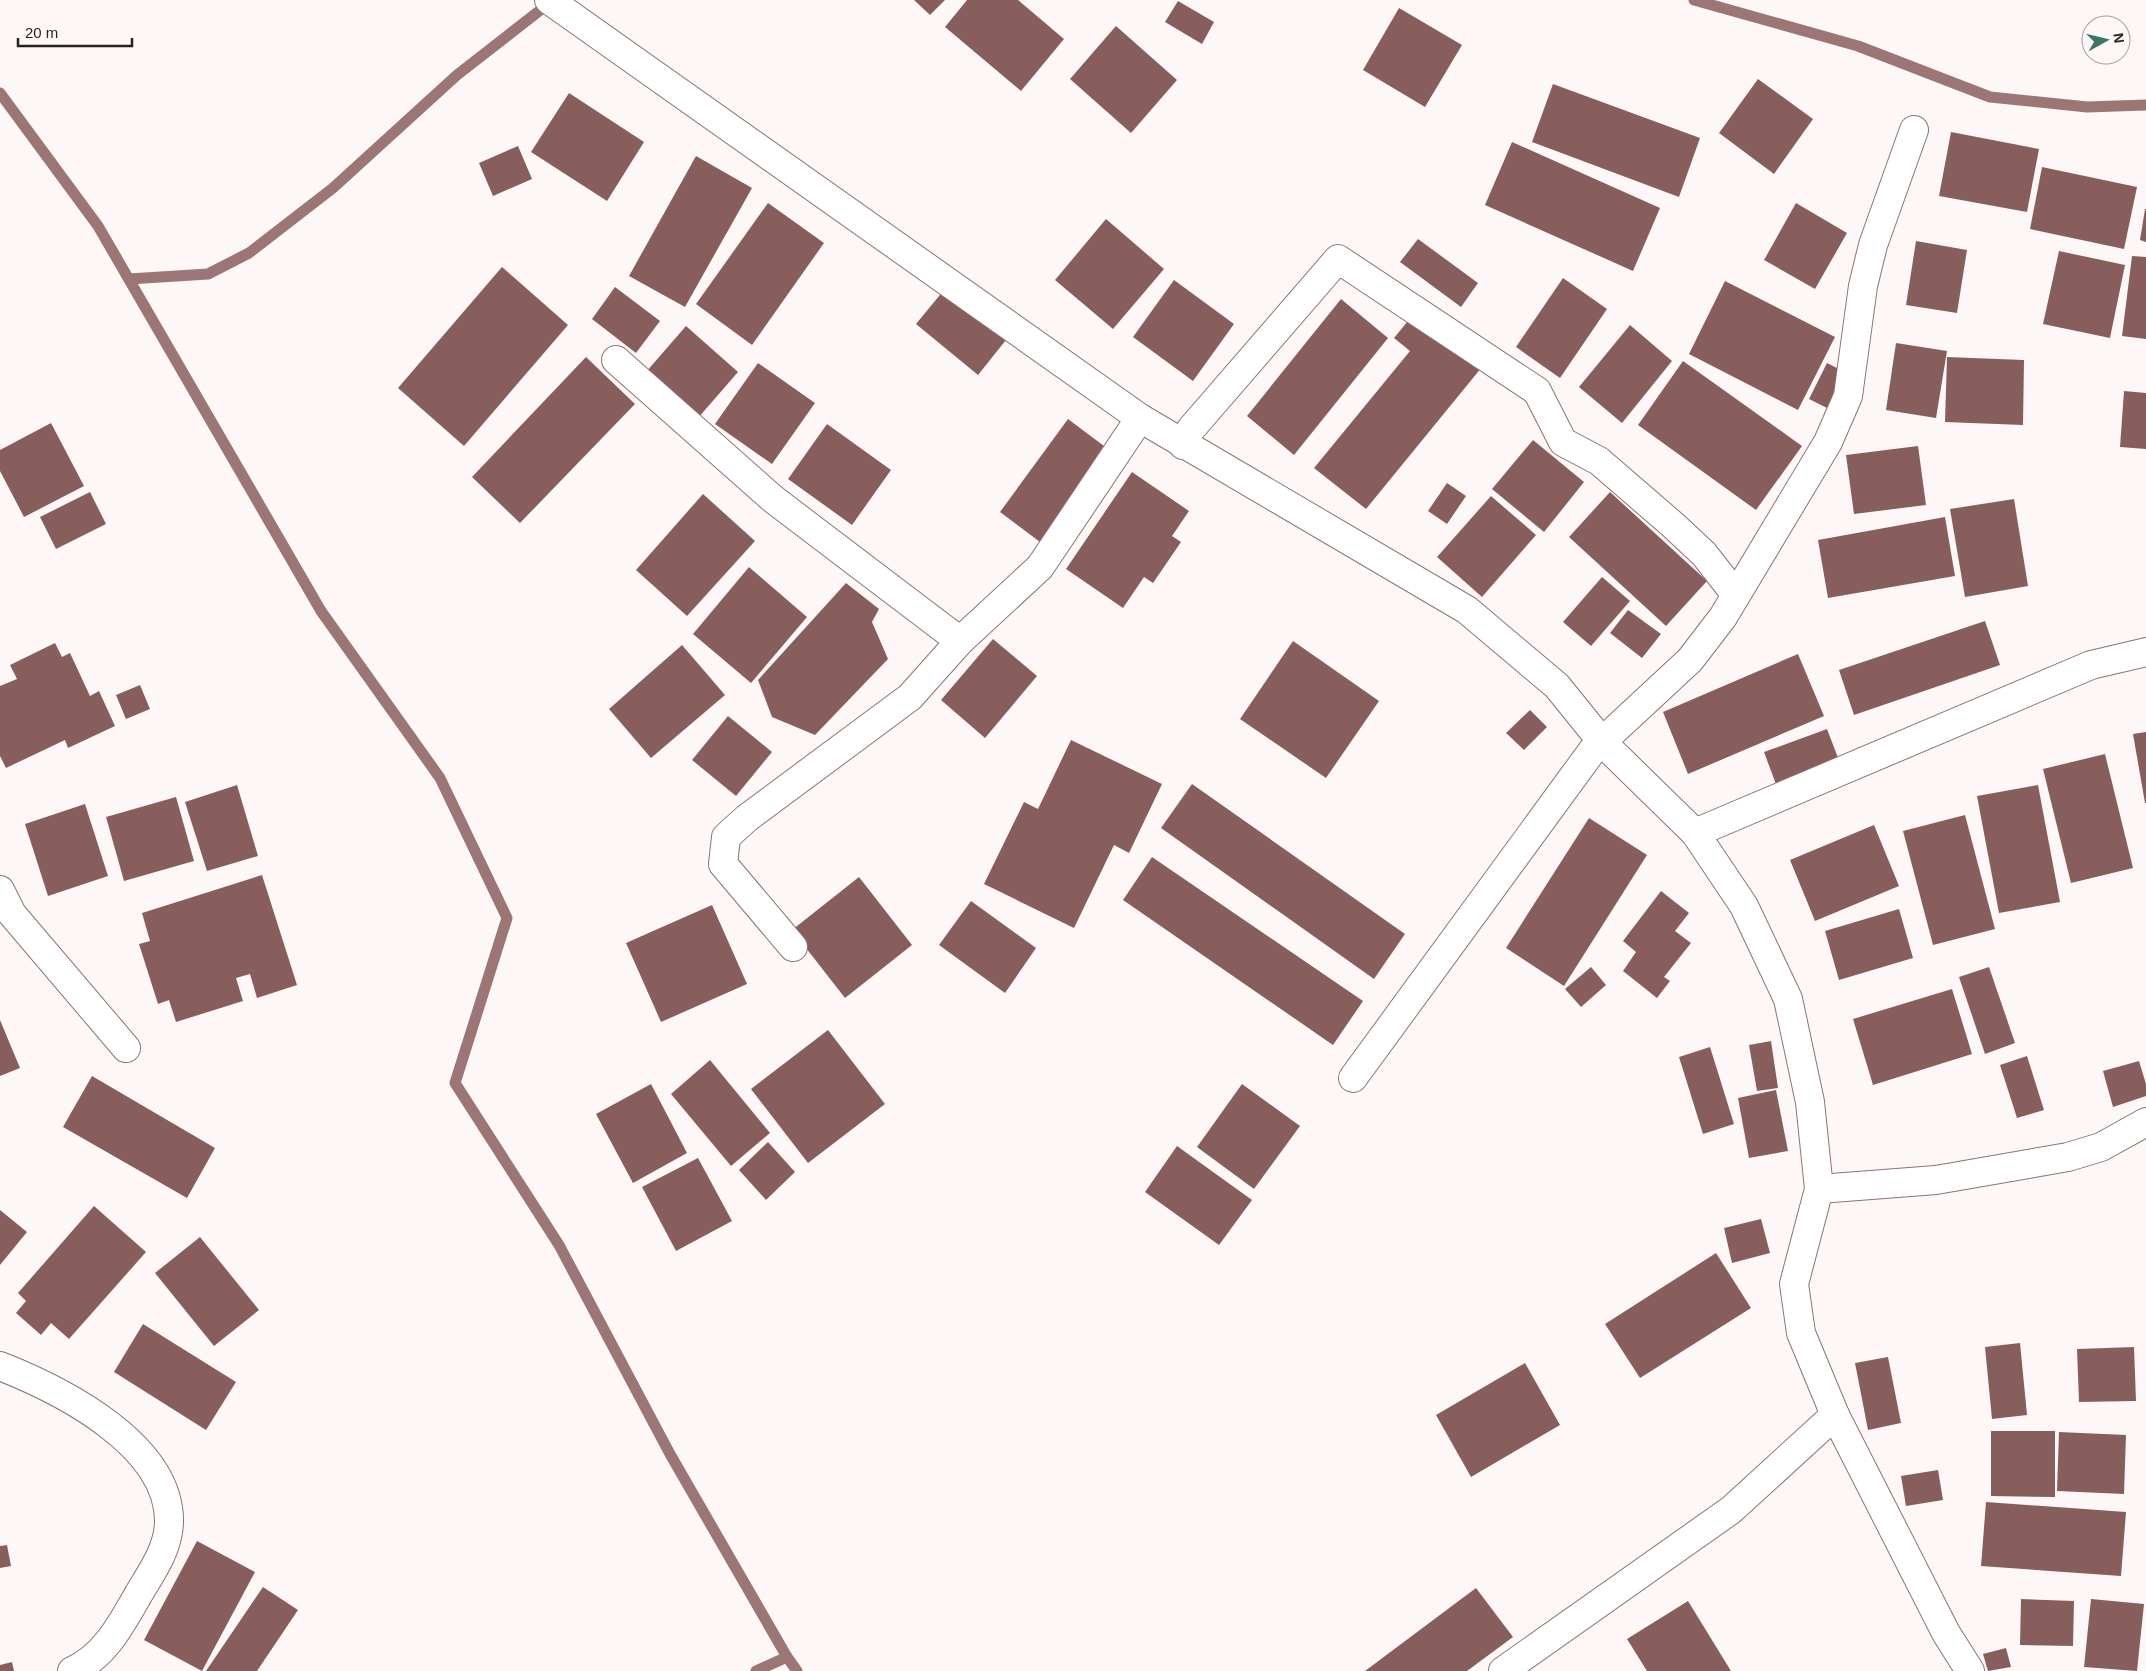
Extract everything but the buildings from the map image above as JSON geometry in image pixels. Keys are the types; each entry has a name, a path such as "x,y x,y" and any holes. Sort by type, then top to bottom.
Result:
{"street":[{"path":"549,0 1140,418 1183,445 1467,610 1557,686 1603,743 1695,833 1744,906 1788,999 1810,1102 1819,1189 1794,1284 1801,1333 1835,1414 1946,1633 1970,1671"},
{"path":"1353,1078 1592,751 1603,743 1690,660 1723,617 1828,442 1848,396 1863,286 1873,245 1914,130"},
{"path":"1183,445 1191,429 1338,259 1537,391 1563,442 1599,461 1673,525 1704,554 1736,595"},
{"path":"616,360 773,499 960,641"},
{"path":"793,947 723,864 726,837 747,818 910,697 960,641 1040,566 1140,418"},
{"path":"1695,833 2091,665 2146,652"},
{"path":"0,890 12,914 126,1048"},
{"path":"1819,1189 1936,1180 2068,1157 2101,1147 2146,1122"},
{"path":"0,1366 41,1382 114,1428 149,1465 166,1496 169,1524 162,1556 113,1638 83,1666 72,1671"},
{"path":"1503,1671 1731,1510 1835,1414"}],"waterway":[{"path":"1694,0 1858,46 1990,97 2087,107 2146,105"},
{"path":"129,279 208,274 249,253 333,188 457,75 552,1"},
{"path":"0,93 98,226 321,611 440,778 507,918 455,1083 559,1245 670,1454 787,1657 797,1671"},
{"path":"756,1671 787,1657"}]}
